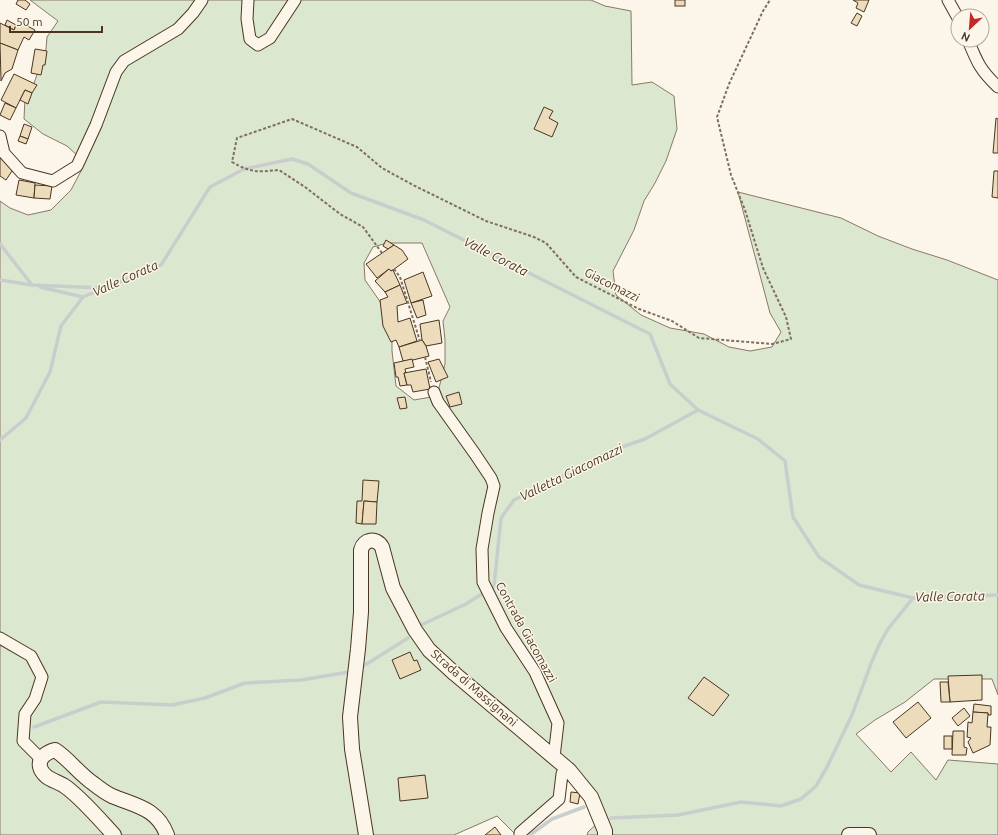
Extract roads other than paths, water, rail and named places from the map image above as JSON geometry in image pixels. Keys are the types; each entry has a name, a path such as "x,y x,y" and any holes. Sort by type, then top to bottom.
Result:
{"street":[{"path":"0,136 4,153 22,173 53,182 77,166 96,124 116,72 124,61 178,29 193,13 202,0"},
{"path":"248,0 250,39 258,45 270,38 295,0"},
{"path":"971,48 979,66 986,76 998,86"},
{"name":"Contrada Giacomazzi","path":"434,392 438,402 491,478 494,486 482,549 483,582 506,628 535,672 558,723 554,757"},
{"name":"Strada di Massignani","path":"366,835 352,749 350,717 361,612 360,550 367,541 374,540 382,547 393,588 415,630 429,650 455,674 565,766 591,797 605,831 605,835"},
{"path":"0,638 31,656 42,677 35,699 25,714 23,741 44,756"},
{"path":"114,835 74,794 63,786 50,780 45,775 40,766 44,756 55,750 64,756 92,783 110,795 143,808 160,820 167,835"},
{"path":"520,835 520,833 559,799 562,774 565,766"},
{"path":"849,835 869,835"}],"waterway":[{"name":"Valle Corata","path":"0,440 26,418 50,372 61,326 83,297 161,265 210,187 244,169 292,159 308,164 351,193 424,220 650,334 670,384 698,410 758,439 785,461 793,517 819,557 859,585 913,598 998,595"},
{"path":"0,244 32,285"},
{"path":"0,280 32,285 102,288"},
{"path":"40,287 83,297"},
{"name":"Valletta Giacomazzi","path":"421,625 466,604 494,586 501,518 514,500 613,450 645,439 698,410"},
{"path":"611,818 678,815 741,802 781,806 801,799 816,786 827,767 852,715 880,643 888,629 913,598"},
{"name":"Valletta Giacomazzi","path":"365,665 408,638"},
{"name":"Valletta Giacomazzi","path":"34,727 101,702 172,705 205,698 245,683 301,680 349,672"},
{"path":"530,835 552,819 584,807"}]}
